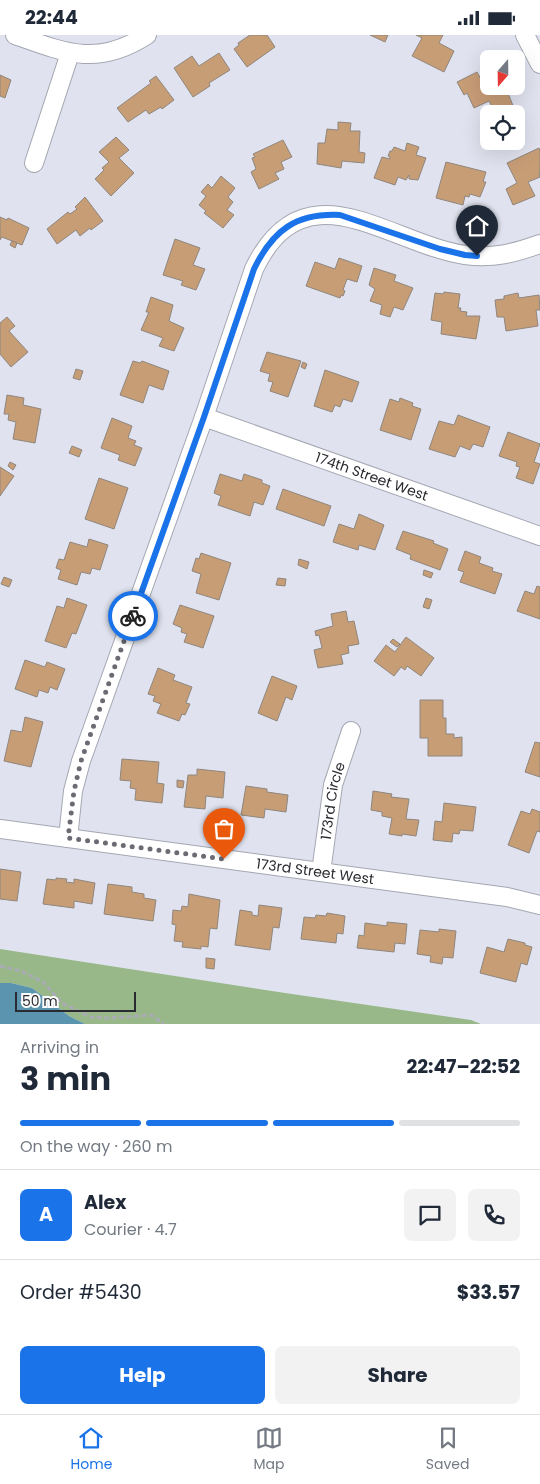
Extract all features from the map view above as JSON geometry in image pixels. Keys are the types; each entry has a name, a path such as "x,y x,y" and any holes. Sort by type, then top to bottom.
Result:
{"street":[{"path":"15,35 70,53 88,55 124,48 147,35"},
{"path":"525,35 540,64"},
{"path":"34,163 70,53"},
{"path":"68,838 74,791 81,761 204,417 254,269 261,254 271,241 282,230 294,223 324,214 340,215 440,249 465,255 490,257 516,253 540,244"},
{"name":"174th Street West","path":"204,417 540,536"},
{"name":"173rd Circle","path":"321,872 333,785 351,731"},
{"name":"173rd Street West","path":"0,829 507,897 540,905"}],"path":[{"path":"0,966 21,971 43,982 62,1003 91,1017 109,1018 151,1015 164,1024"}],"green space":[{"path":"0,949 471,1020 481,1024 85,1024 69,1016 32,988 11,983 0,983"}],"water":[{"path":"0,983 11,983 32,988 69,1016 85,1024 0,1024"}],"building":[{"path":"250,35 267,35 275,47 247,67 234,49 239,45 238,43"},
{"path":"370,35 388,35 385,42"},
{"path":"416,35 443,35 439,43 454,51 444,72 412,56 422,38"},
{"path":"219,53 230,70 209,83 210,86 193,97 174,68 192,56 199,66"},
{"path":"477,72 480,78 480,95 509,95 513,105 491,105 489,101 474,108 467,93 464,95 457,82"},
{"path":"0,75 11,80 5,98 0,96"},
{"path":"156,76 174,100 162,109 161,107 149,114 146,110 128,122 117,108 151,83 149,81"},
{"path":"338,122 351,123 350,131 360,131 359,152 365,153 364,163 342,161 341,168 317,164 318,143 325,143 327,129 338,130"},
{"path":"116,137 129,150 119,158 134,173 111,196 95,179 104,170 102,168 109,162 99,152"},
{"path":"283,140 292,157 281,162 284,169 275,173 279,179 259,189 251,172 256,169 252,158 255,157 253,154"},
{"path":"407,143 419,147 416,155 426,158 418,180 409,179 409,175 406,180 398,177 395,185 374,178 382,157 390,159 388,156 394,147 405,151"},
{"path":"539,148 540,177 528,182 535,196 513,205 506,189 517,183 507,163"},
{"path":"446,162 486,172 483,182 486,182 480,197 470,194 469,197 465,196 463,205 436,198"},
{"path":"221,176 235,188 228,197 233,202 227,210 234,215 223,228 204,213 206,211 199,205 206,196 201,192 208,184 212,188"},
{"path":"85,197 103,221 80,236 76,230 57,244 47,229 68,212 70,214 77,209 75,207"},
{"path":"0,217 7,220 8,218 29,228 22,245 2,237 0,240"},
{"path":"175,239 200,248 193,265 205,269 196,290 181,285 183,281 163,275"},
{"path":"12,241 17,243 15,248 10,245"},
{"path":"339,258 362,266 357,282 347,279 343,296 341,295 340,298 306,286 315,262 335,269"},
{"path":"374,268 396,275 394,281 413,288 403,310 394,307 390,317 380,314 382,305 370,301 375,289 369,285"},
{"path":"444,292 460,294 458,308 461,308 460,311 467,312 466,316 480,316 476,339 441,334 442,322 431,320 435,293 443,294"},
{"path":"518,293 519,298 539,295 540,310 536,310 538,326 506,331 504,317 497,317 495,300 504,299 504,296"},
{"path":"151,297 173,305 169,321 184,328 174,351 159,346 163,338 141,330 149,312 146,312"},
{"path":"7,317 15,326 9,331 28,352 11,367 0,354 0,323"},
{"path":"267,352 301,361 288,397 270,391 273,382 268,381 270,374 260,371"},
{"path":"133,361 140,363 142,361 169,371 163,390 149,385 143,403 120,395"},
{"path":"303,362 307,364 305,369 301,367"},
{"path":"76,369 83,371 80,380 73,378"},
{"path":"325,370 359,382 352,402 343,399 340,407 335,405 332,412 314,406"},
{"path":"7,395 24,398 23,405 41,409 35,443 13,439 16,422 8,420 9,414 4,414"},
{"path":"400,398 413,403 412,406 421,409 411,440 380,430 390,399 399,402"},
{"path":"458,415 490,427 483,447 473,444 470,450 460,446 455,457 429,449 439,421 454,425"},
{"path":"112,418 132,426 128,438 136,441 134,445 142,448 135,466 118,460 120,455 101,448"},
{"path":"508,432 540,444 534,462 540,464 533,484 516,478 520,467 516,466 517,462 499,456"},
{"path":"72,446 82,450 79,457 69,453"},
{"path":"10,462 16,465 13,470 8,466"},
{"path":"0,467 14,476 0,496"},
{"path":"220,474 242,481 244,474 262,480 262,483 270,486 263,505 254,502 250,516 218,505 221,496 214,493"},
{"path":"99,478 128,488 114,529 85,519"},
{"path":"283,489 331,506 324,526 276,509"},
{"path":"359,514 384,525 375,550 359,545 358,550 333,542 339,524 354,529"},
{"path":"403,531 434,541 433,543 448,549 440,570 410,559 411,555 396,549"},
{"path":"89,539 108,545 100,570 92,568 90,574 81,572 77,585 58,579 61,570 56,568 59,559 64,560 70,542 87,547"},
{"path":"465,551 481,557 479,563 493,568 492,571 502,574 495,594 460,582 464,572 458,570"},
{"path":"201,553 231,563 219,600 196,593 201,574 192,571 196,558 199,559"},
{"path":"299,559 309,562 307,569 298,565"},
{"path":"424,570 433,573 431,578 423,575"},
{"path":"4,577 12,580 9,587 1,584"},
{"path":"278,578 286,579 285,586 276,585"},
{"path":"537,586 540,587 540,619 517,611 525,591 534,594"},
{"path":"67,598 87,605 76,634 72,633 66,648 45,641 57,606 64,608"},
{"path":"426,598 432,600 429,609 423,607"},
{"path":"180,605 214,616 203,648 184,642 187,634 181,632 182,628 173,624"},
{"path":"346,611 348,622 354,621 359,644 348,646 349,653 341,655 343,664 318,668 314,650 322,648 319,635 316,636 315,631 333,626 331,614"},
{"path":"406,637 434,658 421,676 407,666 405,670 401,667 394,676 374,661 386,645 395,652"},
{"path":"393,639 400,644 397,647 390,642"},
{"path":"25,660 45,667 47,662 65,669 57,690 50,687 48,693 39,690 37,697 15,689"},
{"path":"158,668 175,675 173,680 192,687 186,703 190,704 185,715 182,714 179,721 157,713 161,704 153,701 155,696 148,694"},
{"path":"272,676 297,686 292,700 286,697 277,721 258,713"},
{"path":"420,700 443,700 443,718 446,718 446,734 454,734 454,738 462,737 462,756 428,756 428,738 420,738"},
{"path":"25,717 43,722 31,767 4,761 11,730 22,732"},
{"path":"535,742 540,743 540,777 525,772"},
{"path":"122,759 159,762 157,783 164,784 162,803 135,800 136,789 130,788 131,781 120,780"},
{"path":"197,769 225,772 223,798 206,796 205,809 184,807 188,775 197,775"},
{"path":"177,780 184,781 183,788 177,787"},
{"path":"246,786 288,795 286,812 265,809 264,818 241,815"},
{"path":"373,791 392,794 391,797 409,799 406,819 419,820 416,836 389,834 392,818 382,816 382,812 371,810"},
{"path":"444,803 476,807 473,831 460,830 459,834 453,833 452,842 433,840 435,821 442,822"},
{"path":"532,809 540,812 540,832 537,831 529,853 508,845 521,811 530,814"},
{"path":"0,869 21,872 17,901 0,899"},
{"path":"56,878 67,879 66,882 74,883 74,879 95,883 92,904 74,901 74,908 43,904 47,879 56,880"},
{"path":"108,884 132,887 132,892 144,894 144,898 156,900 153,921 104,914"},
{"path":"189,894 220,900 217,929 210,928 208,947 201,946 201,949 182,947 183,942 174,941 176,925 172,924 173,910 181,911 182,906 188,907"},
{"path":"259,905 282,908 279,928 273,927 270,950 235,945 240,910 252,912 252,915 258,916"},
{"path":"327,913 345,916 343,934 337,933 336,943 301,939 304,917 315,918 316,915 326,916"},
{"path":"387,922 407,924 405,944 395,943 394,952 357,948 359,935 364,936 365,923 387,926"},
{"path":"439,929 456,931 453,958 443,957 442,964 430,962 431,956 417,954 420,930 439,932"},
{"path":"508,939 525,943 525,945 532,947 527,965 521,963 516,982 480,973 487,947 504,952"},
{"path":"206,958 215,959 214,969 206,968"}],"way so far":[{"path":"133,616 81,761 74,791 68,838 224,859"}],"route":[{"path":"133,616 204,417 254,269 261,254 271,241 282,230 309,217 324,214 340,215 440,249 477,256"}]}
